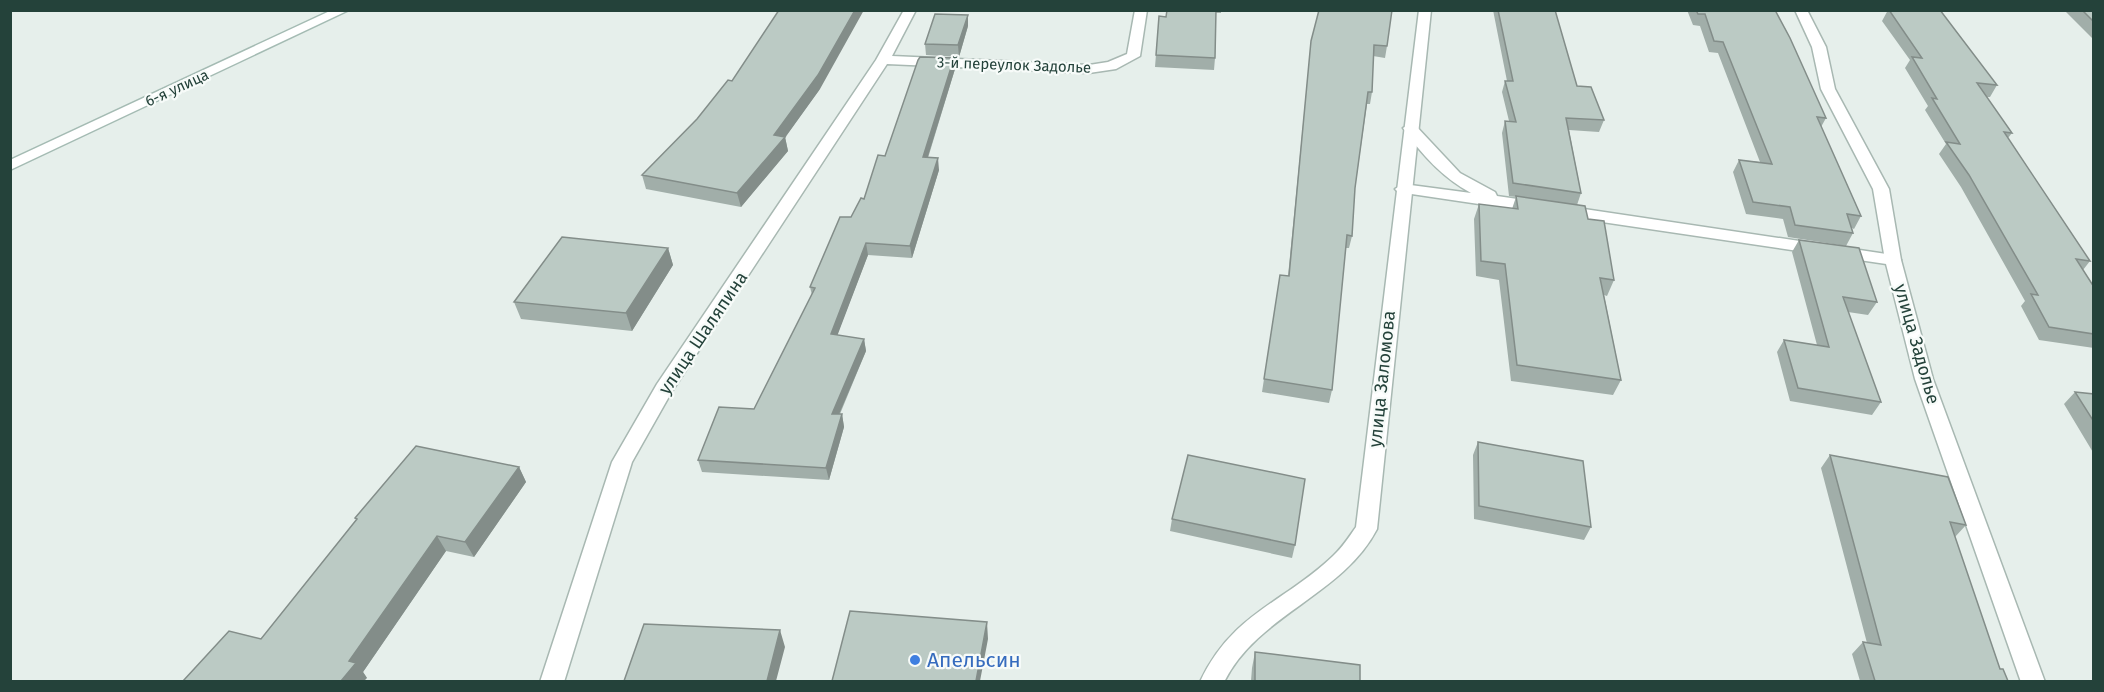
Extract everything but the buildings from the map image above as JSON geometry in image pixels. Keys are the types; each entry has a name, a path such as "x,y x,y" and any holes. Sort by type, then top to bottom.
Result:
{"street":[{"name":"6-я улица","path":"10,166 343,10"},
{"name":"улица Шаляпина","path":"552,681 622,462 664,389 883,60 910,10"},
{"name":"3-й переулок Задолье","path":"883,60 1089,69 1111,66 1133,56 1142,10"},
{"name":"улица Заломова","path":"1212,681 1220,661 1245,634 1340,564 1366,529 1425,10"},
{"name":"улица Задолье","path":"1801,10 1819,47 1828,89 1881,189 1893,260 1924,379 2033,681"},
{"path":"1410,128 1437,162 1454,176 1480,192 1520,204"},
{"path":"1403,189 1520,204 1893,260"}],"place":[{"name":"Апельсин","path":"915,660"}]}
